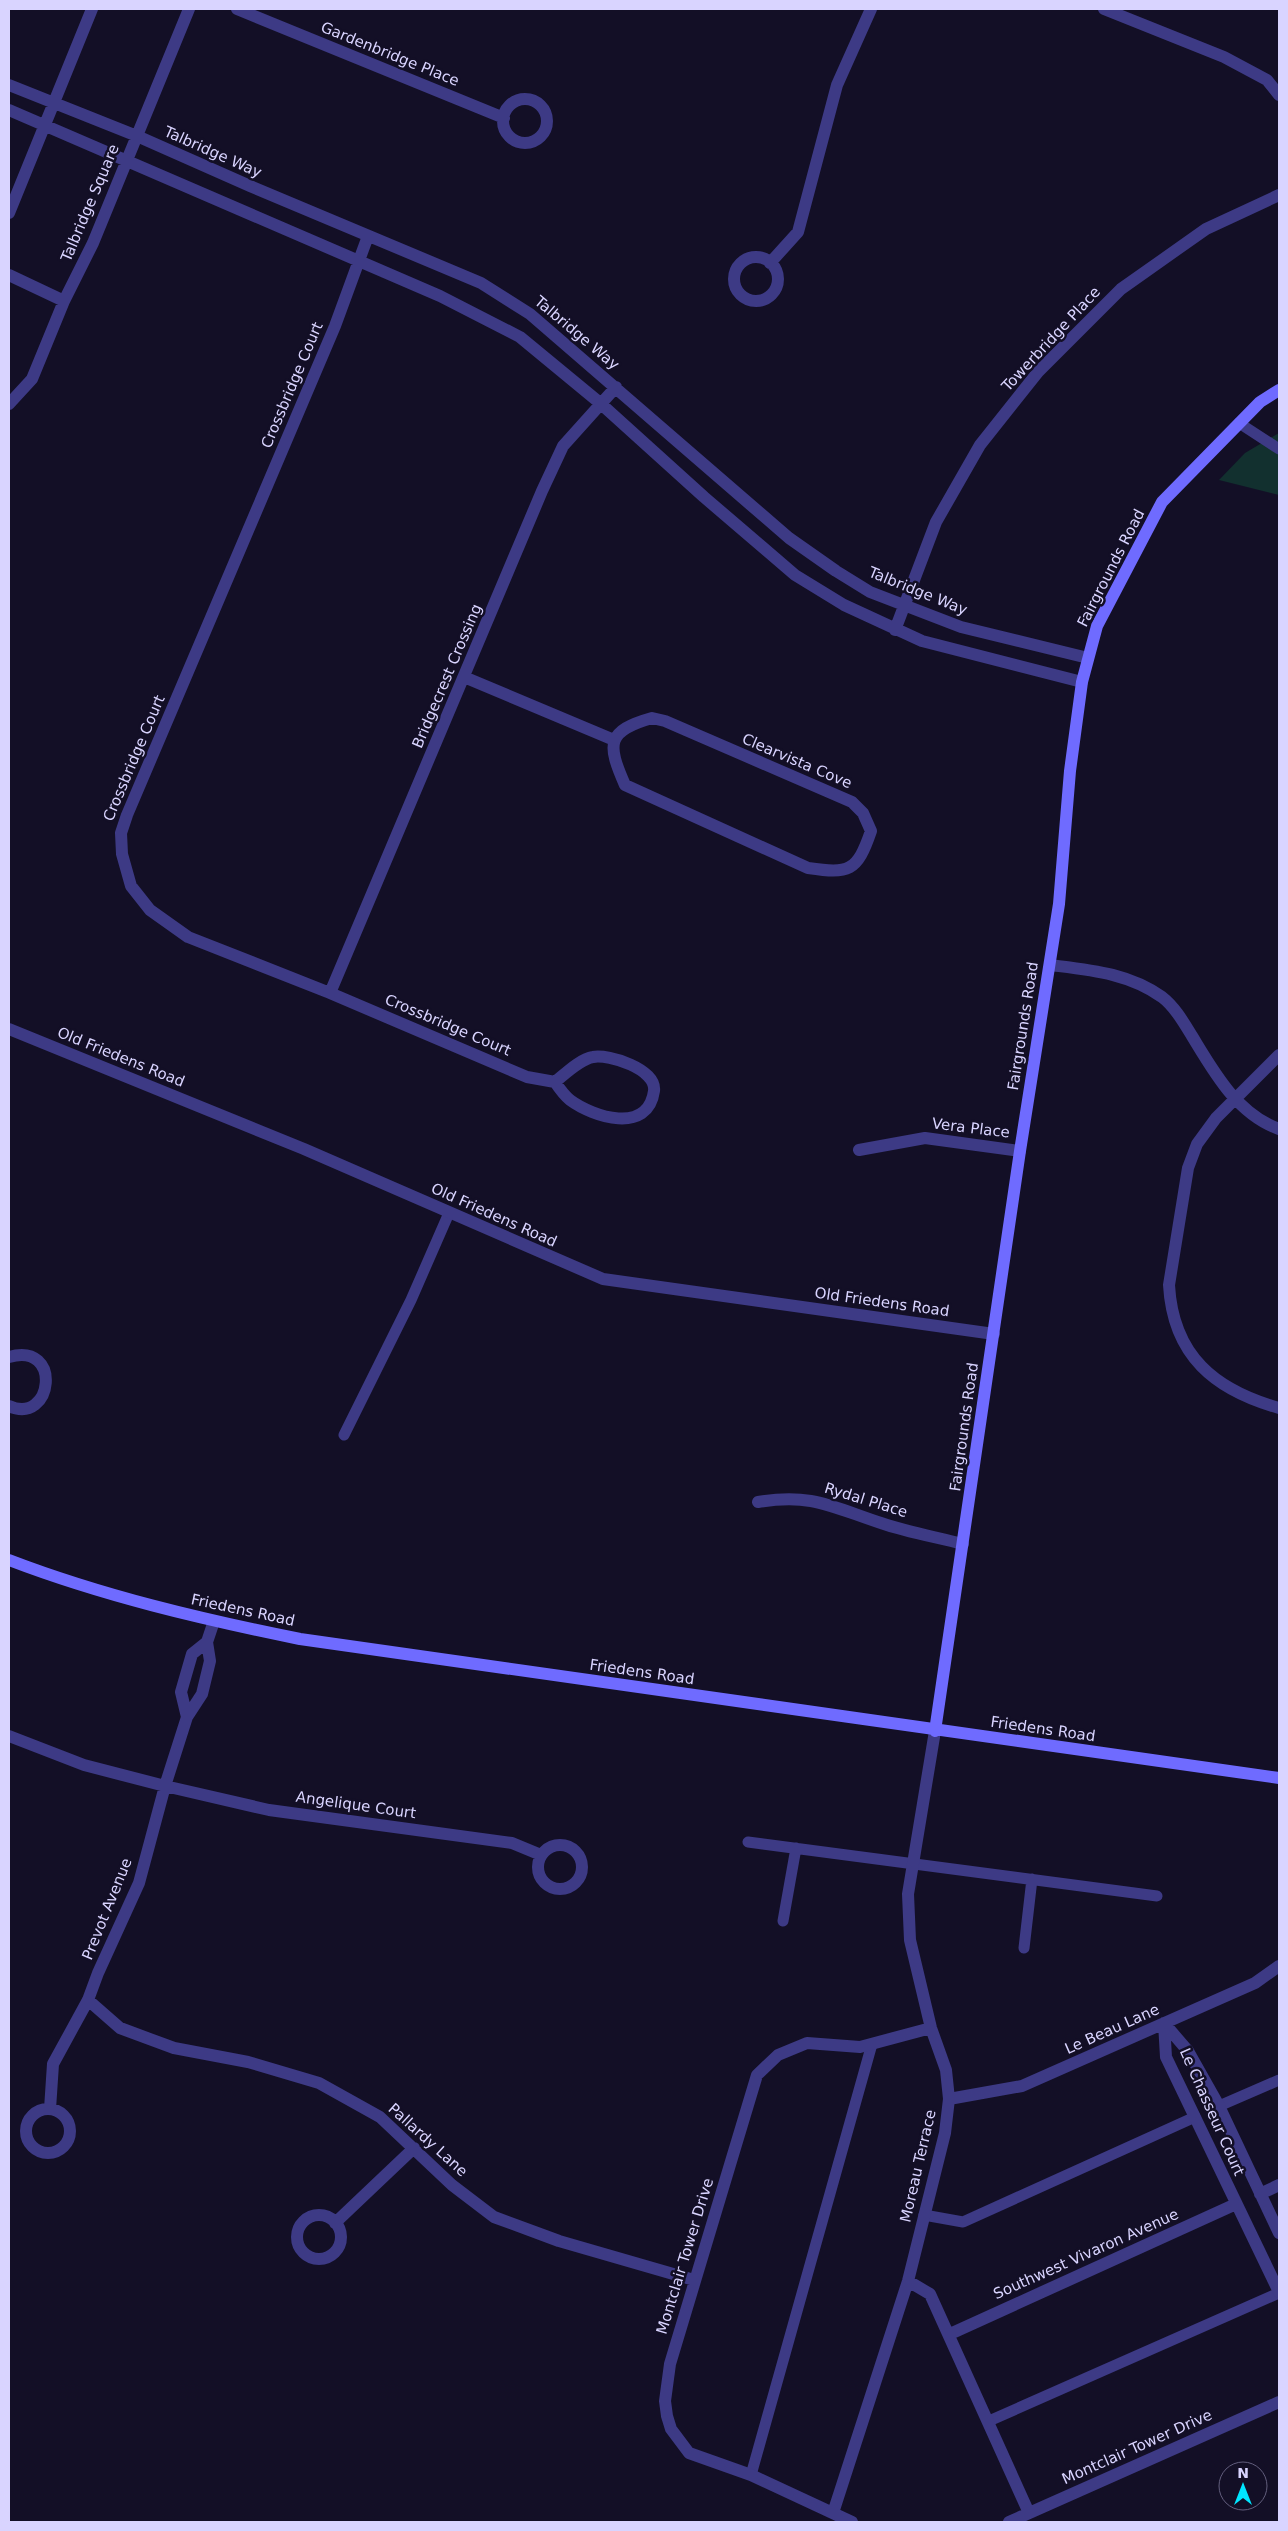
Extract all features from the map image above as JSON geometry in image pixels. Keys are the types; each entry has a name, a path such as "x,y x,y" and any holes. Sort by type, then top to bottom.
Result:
{"street":[{"path":"9,213 92,9"},
{"name":"Talbridge Square","path":"9,404 32,379 64,301 93,243 189,9"},
{"name":"Gardenbridge Place","path":"236,9 504,118"},
{"path":"770,263 798,232 837,85 871,9"},
{"path":"1104,9 1224,57 1267,80 1279,96"},
{"name":"Talbridge Way","path":"9,85 137,136 481,283 530,314 616,386 789,538 870,592 961,627 1088,658"},
{"path":"9,110 359,260 440,296 520,337 600,403 704,497 795,575 844,605 922,641 1082,682"},
{"name":"Towerbridge Place","path":"895,630 936,522 980,445 1038,372 1120,288 1206,229 1279,195"},
{"name":"Crossbridge Court","path":"368,236 335,326 121,833 122,854 130,886 150,910 188,937 330,993 527,1077 555,1082"},
{"path":"9,275 64,301"},
{"name":"Bridgecrest Crossing","path":"330,993 542,491 563,446 616,386"},
{"name":"Fairgrounds Road","path":"935,1730 1020,1151 1060,904 1070,772 1082,682 1088,658 1097,626 1162,502 1260,402 1279,390"},
{"path":"464,677 614,740"},
{"name":"Clearvista Cove","path":"652,718 852,802 863,813 871,831 863,855 852,866 837,872 808,868 625,785 614,760 614,740 624,727 652,718"},
{"path":"1050,965 1121,976 1142,984 1164,998 1179,1016 1220,1081 1236,1099 1254,1114 1279,1129"},
{"name":"Old Friedens Road","path":"9,1029 295,1145 603,1278 994,1334"},
{"path":"1279,1055 1216,1118 1197,1144 1188,1168 1170,1271 1170,1302 1180,1337 1198,1365 1224,1386 1257,1401 1279,1408"},
{"path":"591,1057 610,1057 634,1066 651,1079 654,1090 648,1104 640,1114 626,1120 605,1116 585,1109 568,1098 555,1082 591,1057"},
{"name":"Vera Place","path":"859,1150 925,1138 1020,1151"},
{"path":"9,1357 25,1355 33,1358 44,1370 47,1378 46,1387 38,1402 22,1409 9,1406"},
{"name":"Rydal Place","path":"758,1502 794,1498 818,1501 883,1524 963,1544"},
{"name":"Friedens Road","path":"9,1560 70,1582 214,1621 300,1639 378,1652 1279,1778"},
{"name":"Prevot Avenue","path":"50,2109 53,2064 88,2000 98,1973 139,1883 186,1717 202,1694 210,1661 207,1642 214,1621"},
{"name":"Prevot Avenue","path":"186,1717 181,1692 192,1654 207,1642"},
{"name":"Moreau Terrace","path":"833,2513 908,2281 945,2133 949,2099 946,2070 932,2028 910,1940 908,1894 935,1730"},
{"name":"Angelique Court","path":"9,1736 84,1765 269,1810 512,1843 542,1855"},
{"name":"Le Beau Lane","path":"949,2099 1022,2086 1255,1983 1279,1966"},
{"name":"Pallardy Lane","path":"88,2000 120,2028 174,2048 248,2062 319,2083 380,2117 452,2185 494,2217 559,2241 694,2280"},
{"name":"Le Chasseur Court","path":"1164,2023 1188,2051 1220,2106 1279,2233"},
{"name":"Le Chasseur Court","path":"1164,2023 1166,2057 1279,2292"},
{"name":"Montclair Tower Drive","path":"852,2522 751,2475 689,2453 671,2429 667,2416 665,2401 670,2364 757,2075 778,2055 807,2043 860,2047 932,2028"},
{"path":"335,2223 414,2148"},
{"path":"1260,2194 1279,2185"},
{"name":"Southwest Vivaron Avenue","path":"950,2334 1236,2204"},
{"path":"908,2281 930,2294 950,2334 1029,2513"},
{"name":"Montclair Tower Drive","path":"1009,2522 1279,2402"}],"lane":[{"path":"1239,423 1279,449"},
{"path":"344,1435 411,1300 449,1213"},
{"path":"748,1842 1157,1896"},
{"path":"783,1921 796,1848"},
{"path":"1024,1948 1032,1879"},
{"path":"751,2475 872,2044"},
{"path":"1220,2106 1279,2080"},
{"path":"924,2215 962,2222 1195,2117"},
{"path":"989,2421 1279,2292"}],"green space":[{"path":"1279,433 1279,495 1219,480 1245,453"}]}
